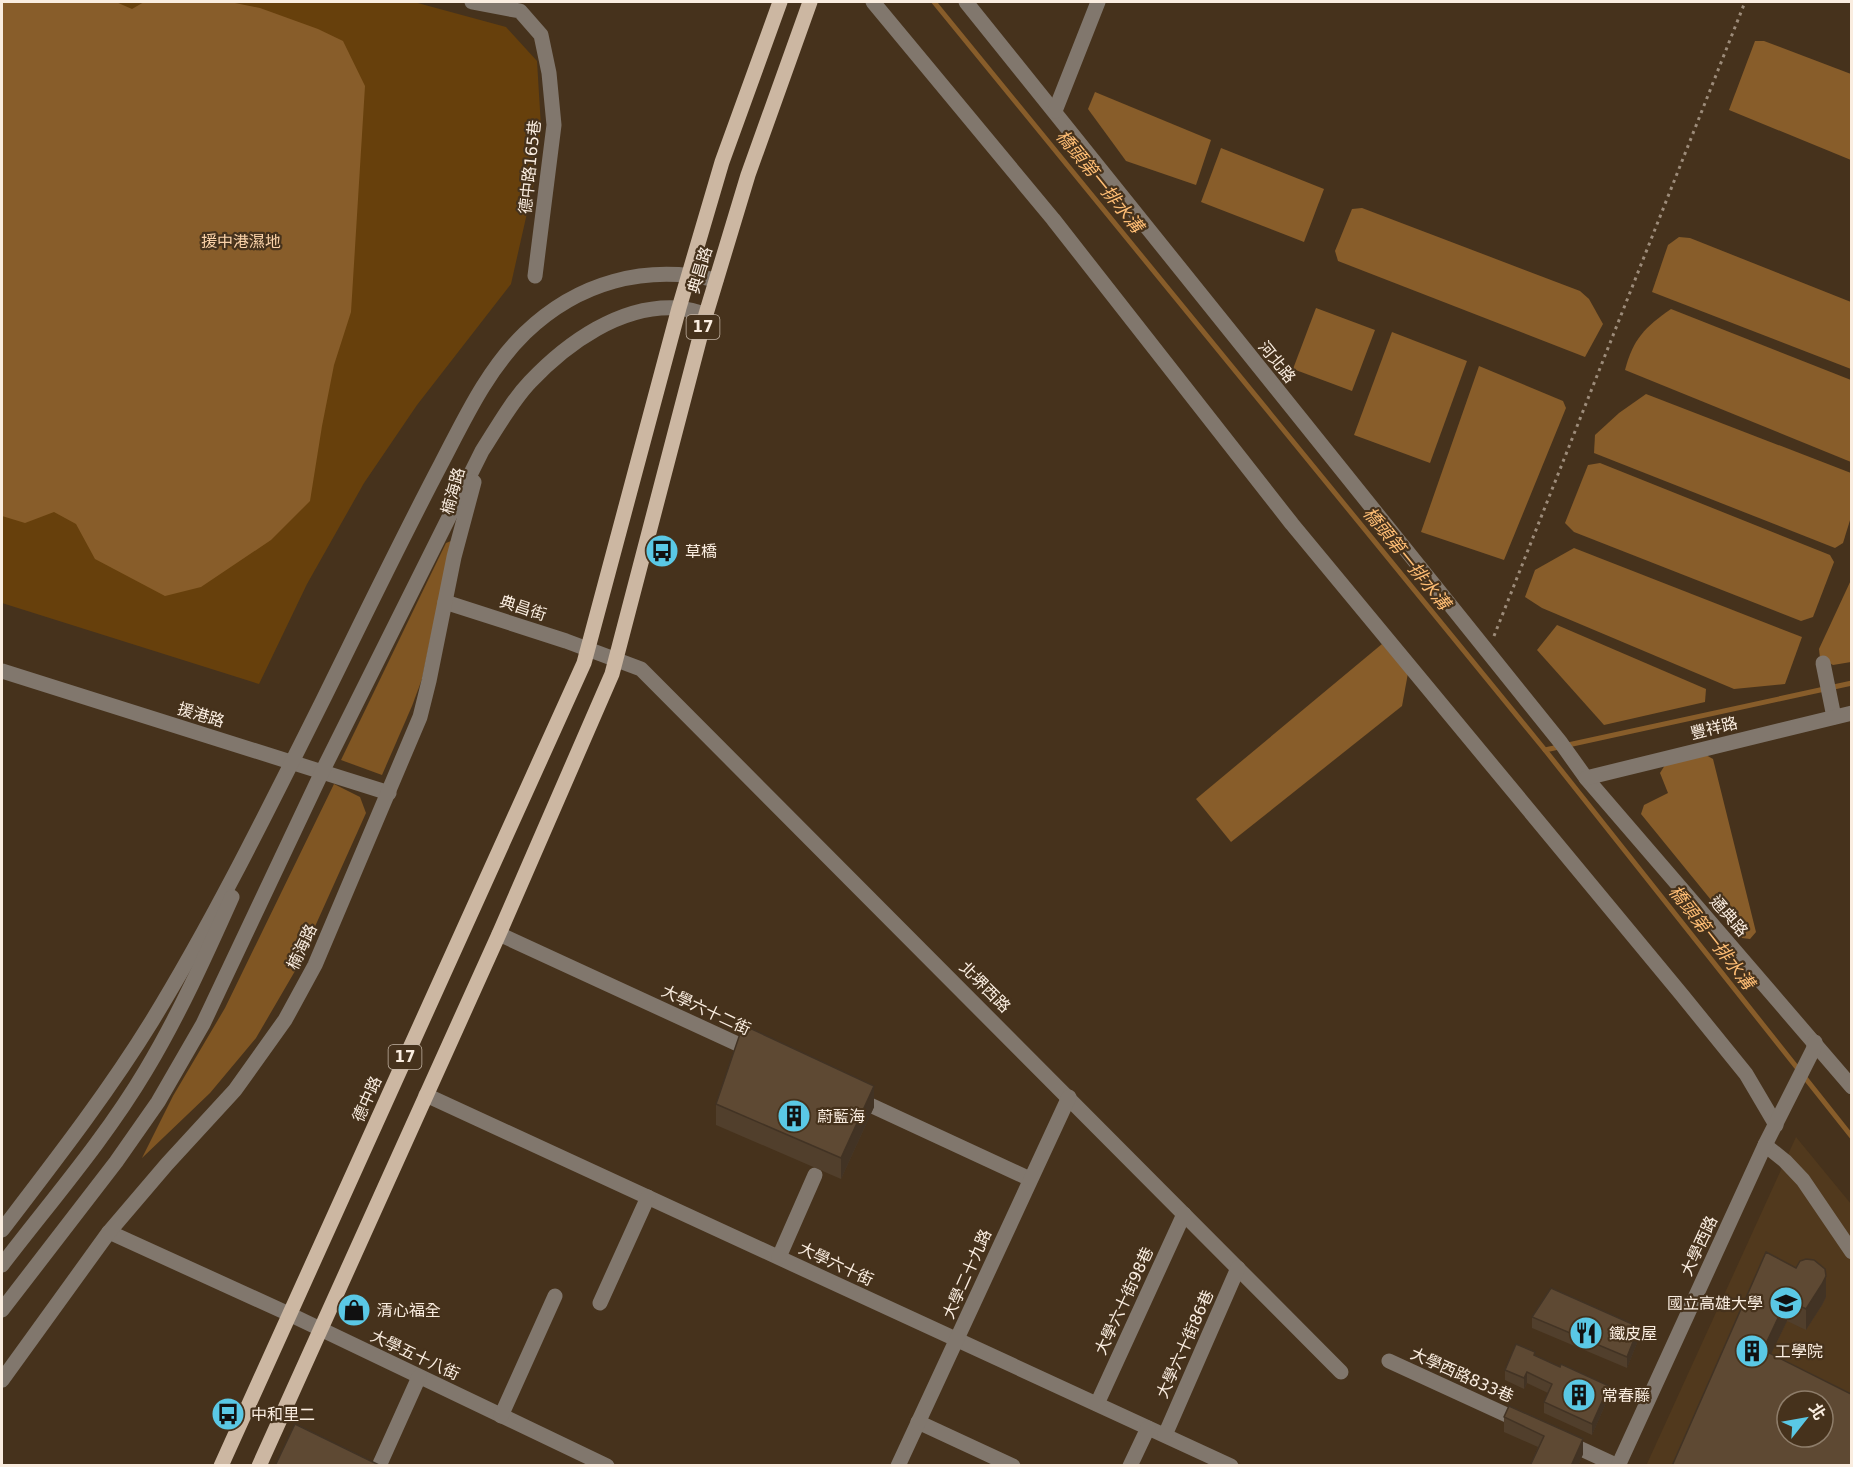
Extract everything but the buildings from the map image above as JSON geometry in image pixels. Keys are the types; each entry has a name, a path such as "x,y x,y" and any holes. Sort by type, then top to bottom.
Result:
{"main road":[{"name":"典昌路","path":"588,649 679,308 722,162 780,2"},
{"name":"典昌路","path":"617,659 706,314 748,175 810,2"},
{"name":"德中路","path":"221,1466 584,663 588,649"},
{"name":"17","path":"259,1466 499,934 617,659"}],"street":[{"name":"德中路165巷","path":"472,2 520,11 541,35 549,73 554,125 535,276"},
{"path":"873,2 1053,219 1292,524 1746,1074 1778,1121"},
{"name":"河北路","path":"966,2 1561,743"},
{"path":"1055,111 1098,2"},
{"name":"楠海路","path":"2,1230 100,1099 150,1024 184,967 276,795 423,499 482,388 510,348 549,314 592,288 624,278 661,273 689,274 716,280"},
{"name":"楠海路","path":"2,1310 116,1162 158,1102 213,1004 322,772 482,451 504,415 528,383 566,347 600,328 629,315 653,309 679,308 706,314"},
{"name":"楠海路","path":"2,1380 109,1232 235,1090 285,1020 315,965 420,717 454,557 482,451"},
{"name":"典昌街","path":"445,602 588,649"},
{"name":"北堺西路","path":"588,649 641,669 1341,1372"},
{"path":"1823,663 1834,717"},
{"name":"援港路","path":"2,671 389,794"},
{"name":"豐祥路","path":"1582,774 1851,713"},
{"name":"通典路","path":"1561,743 1582,774 1851,1088"},
{"name":"楠海路","path":"2,1265 107,1128 146,1070 220,924 276,795"},
{"name":"大學六十二街","path":"499,934 773,1060"},
{"name":"大學西路","path":"1618,1466 1765,1145 1814,1046"},
{"path":"844,1093 1030,1179"},
{"name":"大學六十街","path":"426,1095 1231,1466"},
{"name":"大學二十九路","path":"898,1466 1069,1097"},
{"path":"1765,1145 1803,1180 1851,1252"},
{"path":"779,1257 815,1175"},
{"path":"600,1303 648,1197"},
{"name":"大學六十街98巷","path":"1097,1404 1184,1214"},
{"name":"大學五十八街","path":"109,1232 321,1329 607,1466"},
{"name":"大學六十街86巷","path":"1165,1435 1238,1268"},
{"path":"501,1416 555,1296"},
{"name":"大學西路833巷","path":"1389,1361 1531,1426"},
{"path":"379,1466 419,1377"},
{"path":"918,1422 1013,1466"},
{"path":"1130,1466 1148,1428"},
{"path":"1552,1436 1618,1466"}],"path":[{"path":"1488,651 1744,2"}],"shaded area":[{"name":"援中港濕地","path":"2,2 116,2 132,9 144,2 230,2 260,8 318,29 343,41 365,86 351,312 334,365 310,501 271,540 201,587 165,596 95,559 76,524 54,512 25,523 2,516"},
{"path":"1755,41 1764,41 1851,74 1851,160 1729,110"},
{"path":"1095,92 1211,140 1196,185 1126,161 1088,109"},
{"path":"1221,148 1324,189 1304,242 1201,202"},
{"path":"1362,208 1580,291 1589,299 1603,324 1585,357 1338,261 1335,251 1352,209"},
{"path":"1679,237 1690,238 1851,302 1851,369 1652,292 1668,245"},
{"path":"1316,308 1375,330 1352,391 1293,369"},
{"path":"1671,309 1851,380 1851,462 1625,370 1632,350 1641,335"},
{"path":"1392,332 1467,361 1430,463 1354,435"},
{"path":"1479,366 1563,401 1566,408 1504,560 1421,532"},
{"path":"1646,394 1851,473 1851,517 1843,543 1835,548 1594,453 1595,435 1619,413"},
{"path":"1600,463 1830,555 1834,562 1813,617 1801,621 1574,532 1565,523 1588,465"},
{"path":"451,541 422,679 382,775 341,760 446,543"},
{"path":"1574,548 1802,637 1785,684 1734,689 1542,608 1525,597 1535,570"},
{"path":"1851,580 1851,662 1833,665 1820,658 1819,649"},
{"path":"1557,625 1706,689 1705,702 1604,725 1537,650"},
{"path":"1382,644 1408,673 1402,706 1231,842 1196,799"},
{"path":"1706,755 1713,759 1756,932 1750,939 1742,938 1641,814 1644,805 1668,793 1660,773 1665,765"},
{"path":"334,784 360,797 366,813 295,971 256,1038 210,1093 142,1158 173,1096 225,1008"},
{"name":"國立高雄大學","path":"1796,1137 1851,1204 1851,1465 1646,1466"}],"green space":[{"name":"援中港濕地","path":"2,2 414,2 506,27 537,61 541,127 534,182 511,284 417,405 364,483 307,584 259,684 2,603"}],"waterway":[{"name":"橋頭第一排水溝","path":"934,2 1545,750 1852,1137"},
{"path":"1545,750 1852,683"}],"place":[{"name":"草橋","path":"662,551"},
{"name":"蔚藍海","path":"794,1116"},
{"name":"國立高雄大學","path":"1786,1303"},
{"name":"清心福全","path":"354,1310"},
{"name":"鐵皮屋","path":"1586,1333"},
{"name":"工學院","path":"1752,1351"},
{"name":"常春藤","path":"1579,1395"},
{"name":"中和里二","path":"228,1414"}]}
